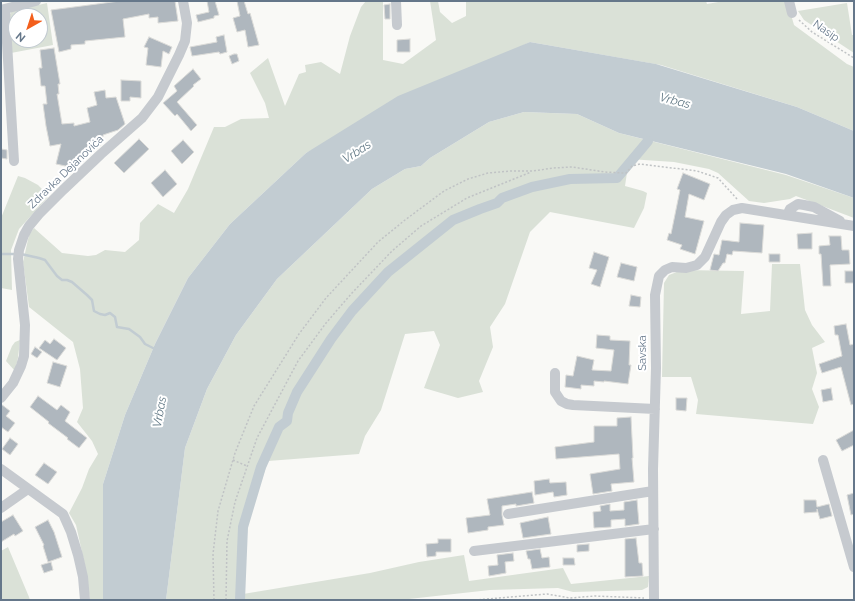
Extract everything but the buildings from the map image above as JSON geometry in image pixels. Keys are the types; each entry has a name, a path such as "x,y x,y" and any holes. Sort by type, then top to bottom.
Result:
{"street":[{"path":"14,161 3,9 36,1"},
{"name":"Zdravka Dejanovića","path":"1,398 13,383 24,356 25,325 18,254 29,226 76,176 142,118 158,97 185,41 187,22 183,1"},
{"path":"396,1 397,25"},
{"path":"788,1 792,13"},
{"path":"742,208 852,226"},
{"name":"Savska","path":"654,599 653,491 656,368 655,296 659,276 665,270 672,267 686,268 697,265 705,257 726,215 733,210 742,208"},
{"path":"555,373 555,392 561,401 566,404 655,410"},
{"path":"823,460 854,565"},
{"path":"1,470 63,514 71,532 78,555 83,577 85,600"},
{"path":"1,508 28,489"},
{"path":"508,514 653,491"},
{"path":"474,550 654,529"}],"path":[{"name":"Nasip","path":"792,13 812,32 854,58"},
{"path":"214,600 213,554 218,511 233,460 254,406 299,334 326,298 378,242 444,191 468,179 488,173 572,167 605,172 626,173 632,166 640,164 697,171 718,178 733,194 742,208"},
{"path":"226,600 227,541 235,502 257,438 298,361 352,293 392,251 421,226 467,198 532,171"},
{"path":"233,460 247,466"},
{"path":"475,600 547,594 570,598 595,596 654,599"}],"shaded area":[{"path":"366,1 383,1 383,60 403,64 436,40 430,1 438,1 440,12 452,23 466,16 466,1 706,1 707,4 724,1 787,1 794,25 847,64 854,67 854,131 797,107 661,65 530,42 306,153 230,224 188,278 155,344 125,415 103,484 103,600 90,600 84,561 76,525 69,513 82,488 89,469 98,454 92,441 77,422 83,408 80,369 73,342 29,307 23,262 29,235 34,228 62,253 88,256 96,255 105,250 125,252 139,240 140,223 158,204 174,213 188,189 214,127 225,127 241,119 269,118 265,103 250,73 268,58 285,106 299,74 306,72 305,65 321,62 340,74 350,36 361,7"},
{"path":"47,3 48,8 25,8"},
{"path":"847,3 852,35 854,35 854,53 804,20 798,11"},
{"path":"48,10 53,45 48,46"},
{"path":"11,48 37,48 11,53"},
{"path":"524,112 577,114 619,133 786,175 854,198 854,218 796,196 790,199 764,203 749,201 718,173 709,169 674,162 629,159 625,186 647,193 644,208 634,228 550,212 530,232 505,304 490,327 493,347 479,381 483,392 458,398 424,388 440,345 434,331 405,334 381,410 365,436 359,454 268,461 248,521 243,594 370,573 419,562 464,555 469,581 563,568 571,584 649,576 648,587 642,590 573,592 558,588 490,590 400,600 166,600 185,448 207,389 236,335 277,279 372,189 405,169 421,166 430,158 489,122"},
{"path":"18,176 38,185 48,197 19,229 11,250 12,290 1,288 1,218"},
{"path":"772,264 800,264 805,310 812,325 825,342 812,348 817,373 812,389 819,407 813,424 696,414 698,400 691,377 662,377 664,283 669,275 682,270 744,271 741,314 770,311"},
{"path":"20,340 15,371 6,361 12,346 15,342"},
{"path":"8,547 30,600 1,600 1,551"}],"water":[{"name":"Vrbas","path":"530,42 656,64 797,107 854,131 854,198 786,174 619,133 577,114 524,112 489,122 430,158 421,166 405,169 372,189 277,279 236,335 207,389 185,448 166,600 103,600 103,484 125,415 155,344 188,278 230,224 306,153 398,96"}],"waterway":[{"path":"240,600 243,527 261,467 279,427 287,421 288,413 297,392 331,339 352,311 388,272 453,220 497,203 502,198 532,187 570,179 617,178 648,141"},
{"path":"1,254 16,254"},
{"path":"21,254 45,260 57,276 62,280 72,282 92,300 94,311 105,315 110,313 115,317 117,327 129,329 140,337 145,344 155,349"}]}
